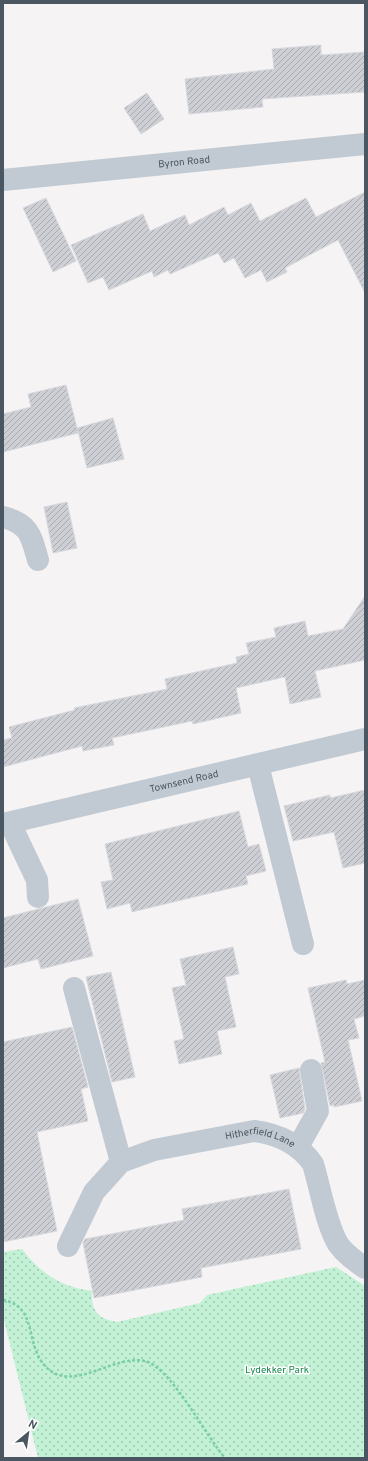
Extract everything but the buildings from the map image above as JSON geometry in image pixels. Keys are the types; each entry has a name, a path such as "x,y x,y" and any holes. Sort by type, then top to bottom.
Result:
{"street":[{"name":"Byron Road","path":"3,180 365,144"},
{"path":"3,517 21,523 30,532 38,560"},
{"name":"Townsend Road","path":"7,823 365,739"},
{"path":"258,765 303,944"},
{"path":"7,823 37,880 38,897"},
{"path":"74,988 121,1162"},
{"path":"298,1147 318,1111 311,1070"},
{"name":"Hitherfield Lane","path":"68,1246 94,1192 121,1162 154,1150 254,1131 278,1136 298,1147 314,1164 332,1230 338,1244 350,1258 365,1268"}],"path":[{"path":"3,1300 14,1302 22,1309 27,1317 38,1356 46,1367 57,1374 68,1377 130,1362 147,1362 158,1368 190,1409 213,1444 226,1458"}],"green space":[{"name":"Lydekker Park","path":"22,1249 36,1265 52,1278 71,1286 92,1291 94,1308 100,1316 110,1321 117,1322 200,1303 207,1295 336,1267 365,1286 365,1458 38,1458 3,1316 3,1252"}]}
